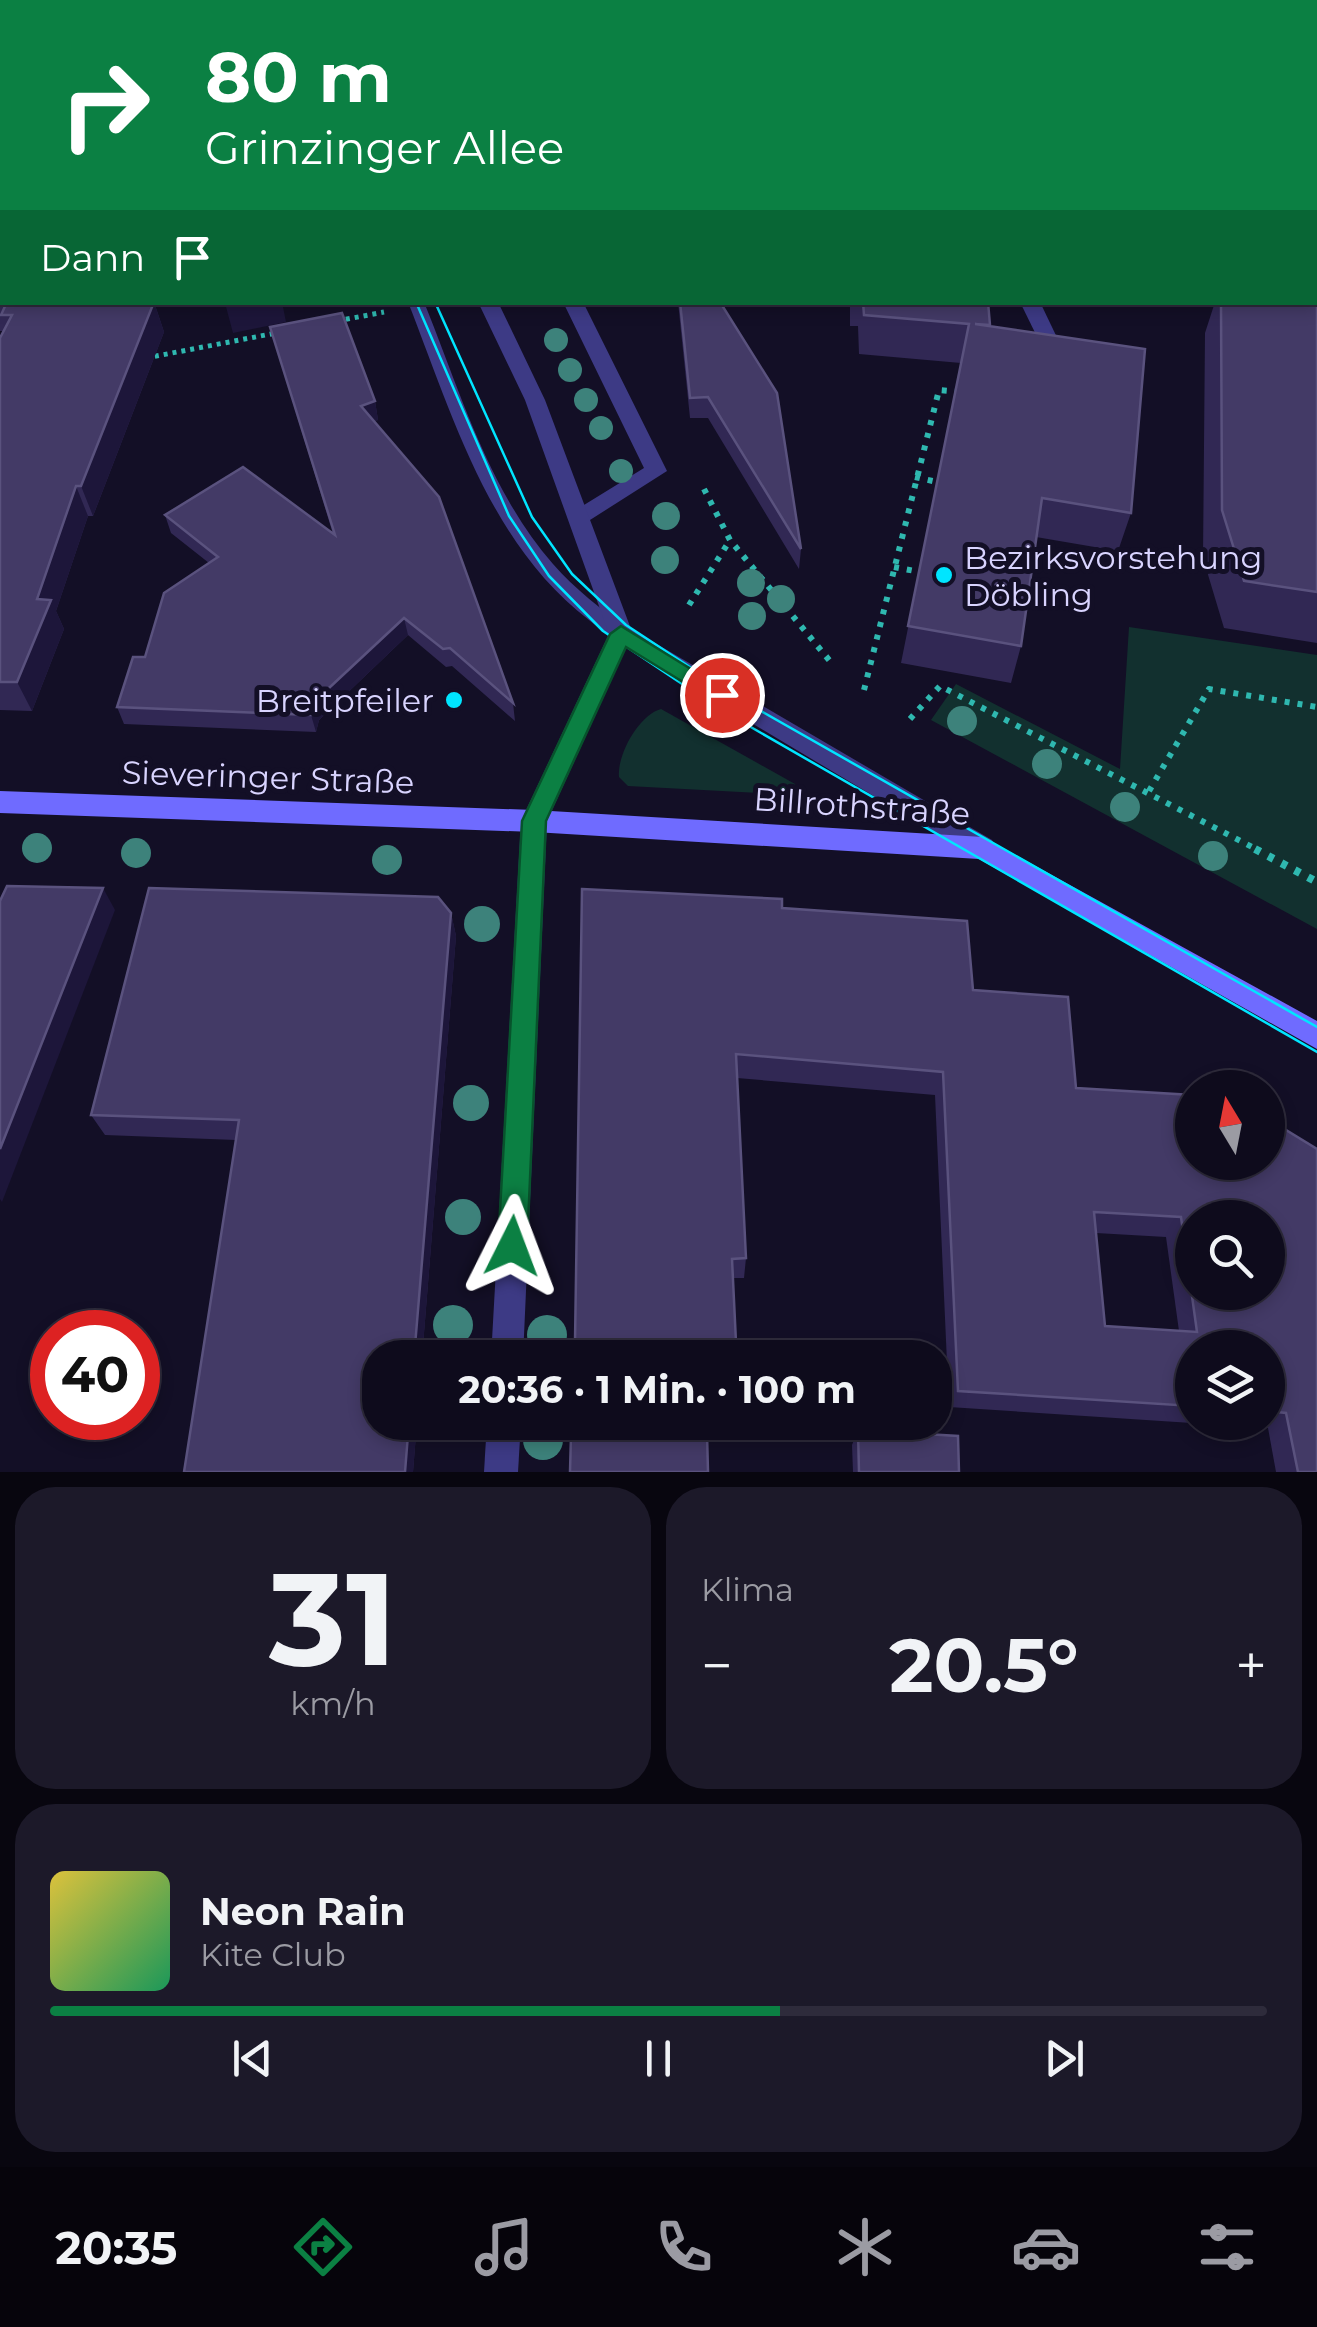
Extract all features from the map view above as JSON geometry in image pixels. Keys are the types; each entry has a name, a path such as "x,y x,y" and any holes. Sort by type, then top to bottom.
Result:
{"main road":[{"name":"Sieveringer Straße","path":"0,802 534,821"},
{"name":"Billrothstraße","path":"534,821 983,848 1317,1036"}],"street":[{"path":"489,305 535,400 621,634 983,848"},
{"path":"574,305 656,471 579,519"},
{"path":"1031,305 1052,348"},
{"path":"508,1340 534,821 621,634"},
{"path":"501,1472 503,1440"}],"lane":[{"path":"409,306 519,534 549,576 621,634"}],"path":[{"path":"329,322 409,306"},
{"path":"133,361 292,330"},
{"path":"140,348 142,359"},
{"path":"864,690 939,390 978,394"},
{"path":"915,478 937,482"},
{"path":"704,489 730,540 834,666"},
{"path":"689,605 708,583 730,540"},
{"path":"894,567 920,572"},
{"path":"910,718 940,686 1149,791 1317,882"},
{"path":"1149,791 1208,689 1317,707"}],"green space":[{"path":"1129,627 1317,655 1317,929 931,720 956,684 1120,769"},
{"path":"661,709 795,784 798,791 794,795 628,786 619,777 626,747 645,719"}],"building":[{"path":"6,305 153,305 81,486 76,486 37,599 51,600 17,682 0,682 0,338 12,315 1,315"},
{"path":"680,305 722,305 777,393 801,549 708,397 690,398"},
{"path":"863,305 988,305 990,325 975,324 1145,349 1131,513 1042,498 1021,646 908,626 969,324 864,315"},
{"path":"1221,305 1317,305 1317,592 1244,581 1222,510"},
{"path":"342,313 375,401 361,406 439,497 513,703 450,648 443,649 404,618 314,702 311,715 117,707 133,657 145,657 164,593 218,557 165,515 243,467 335,535 270,327"},
{"path":"7,886 103,888 0,1149 0,901"},
{"path":"149,888 438,897 451,913 415,1340 362,1340 362,1440 408,1440 405,1472 184,1472 239,1120 91,1115"},
{"path":"582,889 782,899 782,908 967,921 973,990 1068,997 1076,1088 1175,1094 1175,1180 1285,1180 1285,1129 1317,1149 1317,1472 1298,1472 1285,1413 1285,1330 1197,1330 1194,1310 1285,1310 1285,1200 1175,1200 1175,1217 1094,1212 1105,1326 1175,1331 1175,1405 958,1391 943,1072 736,1054 746,1258 732,1259 736,1340 575,1340"},
{"path":"952,1436 958,1436 959,1472 859,1472 858,1440 952,1440"},
{"path":"571,1440 707,1440 708,1472 570,1472"}],"tram line":[{"path":"417,305 509,516 549,576 603,631 721,710 1317,1052"},
{"path":"436,305 532,517 572,574 626,625 731,694 1317,1027"}],"place":[{"name":"Bezirksvorstehung Döbling","path":"944,575"},
{"name":"Breitpfeiler","path":"454,700"}],"route":[{"path":"512,1246 534,821 621,634 722,695"}]}
